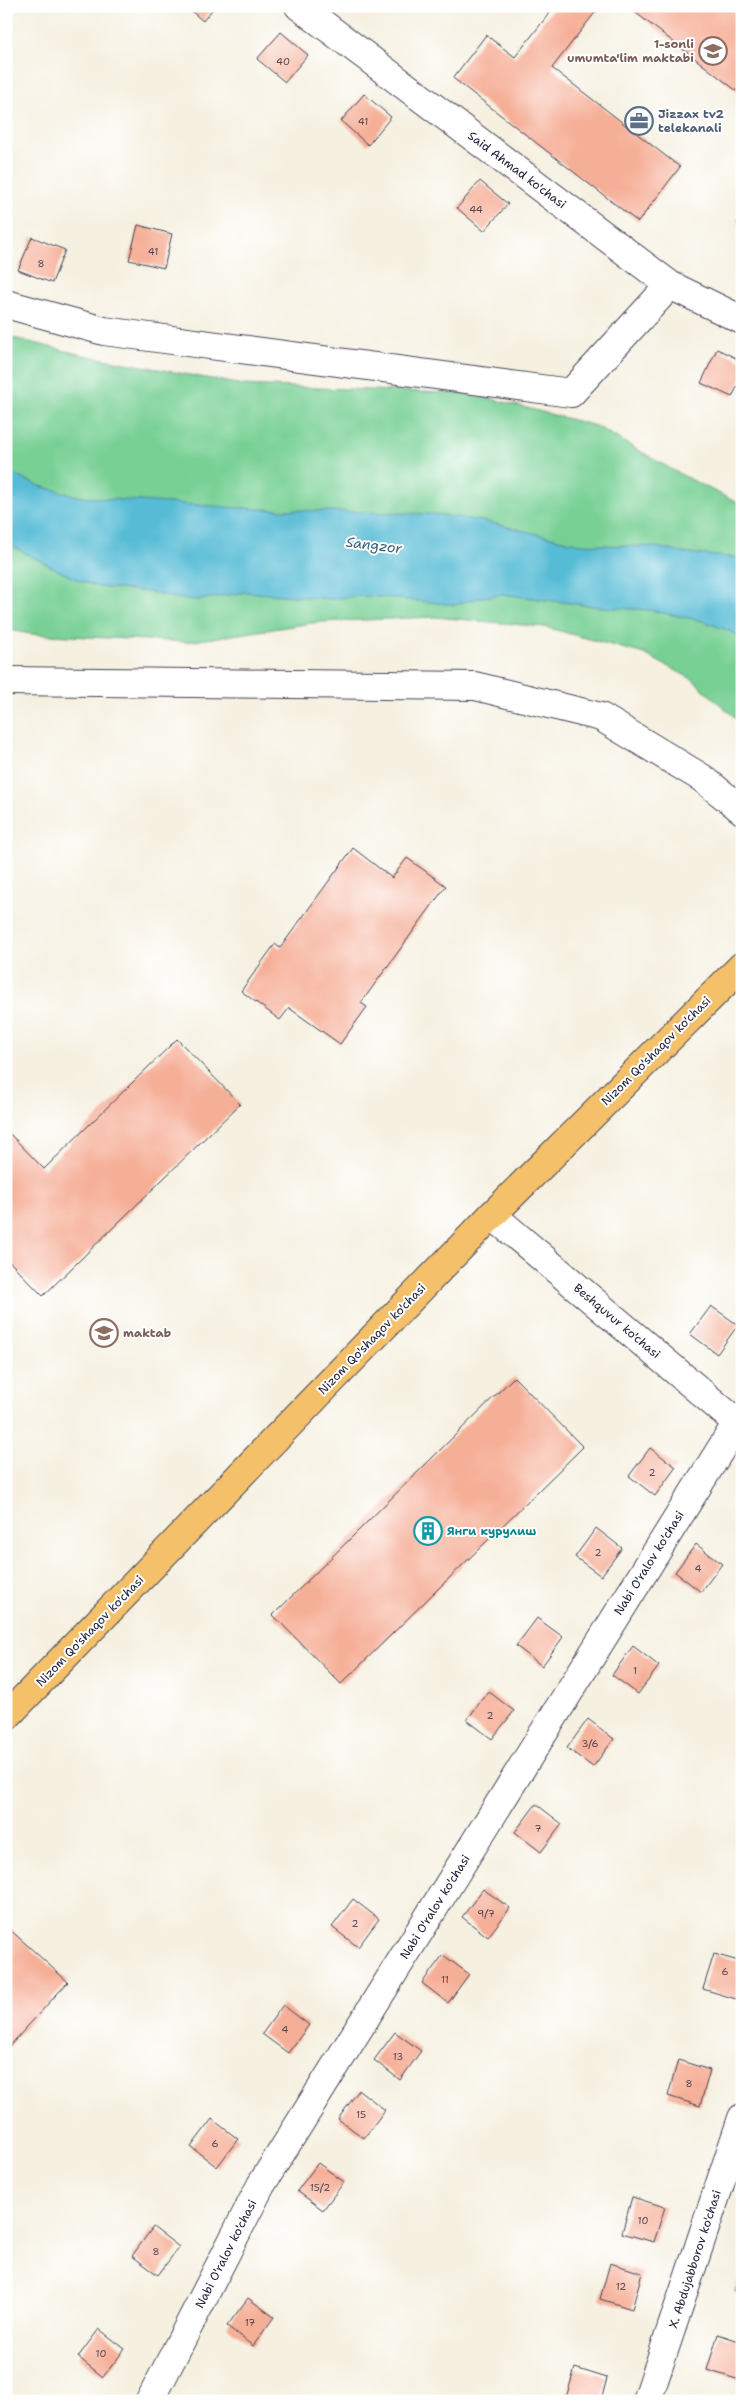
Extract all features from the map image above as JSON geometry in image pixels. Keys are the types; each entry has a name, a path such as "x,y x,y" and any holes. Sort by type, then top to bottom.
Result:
{"main road":[{"name":"Nizom Qo'shaqov ko'chasi","path":"6,1718 492,1215 742,966"}],"street":[{"name":"Said Ahmad ko'chasi","path":"299,6 670,285 742,320"},
{"path":"6,304 104,330 570,393 670,285"},
{"path":"6,681 475,686 601,717 702,778 742,810"},
{"name":"Beshquvur ko'chasi","path":"492,1215 739,1425"},
{"name":"Nabi O'ralov ko'chasi","path":"150,2401 261,2185 739,1425"},
{"name":"X. Abdujabborov ko'chasi","path":"648,2401 742,2118"}],"green space":[{"path":"6,336 78,354 243,385 473,394 596,426 680,474 742,505 742,724 692,679 644,654 545,627 435,617 319,622 187,642 30,634 6,629"}],"water":[{"name":"Sangzor","path":"6,471 37,485 81,497 257,509 434,514 483,521 580,544 657,547 683,553 742,558 742,638 703,621 649,610 599,607 502,594 478,598 455,605 382,597 357,596 332,599 246,592 199,600 175,598 150,592 98,587 73,578 6,543"}],"building":[{"path":"185,6 215,6 203,21"},
{"path":"555,6 600,6 552,68 680,167 638,222 453,78 486,35 515,57"},
{"name":"1-sonli umumta'lim maktabi","path":"627,6 742,6 742,95"},
{"path":"281,32 308,55 285,82 257,59"},
{"path":"364,94 391,117 368,145 341,121"},
{"path":"480,181 508,204 484,231 457,208"},
{"path":"742,215 742,226 737,223"},
{"path":"138,225 172,234 164,268 129,260"},
{"path":"32,237 65,250 52,283 18,270"},
{"path":"717,349 742,361 742,377 732,397 701,383"},
{"path":"353,848 392,878 407,858 446,886 361,1003 367,1007 340,1044 289,1008 280,1020 241,991 275,944 280,948"},
{"path":"177,1039 240,1104 43,1296 9,1261 6,1264 6,1135 9,1133 44,1169"},
{"path":"711,1306 738,1325 717,1354 690,1334"},
{"name":"Янги курулиш","path":"514,1377 583,1447 341,1684 273,1615"},
{"path":"650,1448 676,1467 655,1496 629,1476"},
{"path":"596,1528 622,1548 601,1576 575,1557"},
{"path":"696,1544 722,1564 701,1592 675,1572"},
{"path":"537,1618 563,1637 542,1666 516,1646"},
{"path":"633,1646 659,1666 638,1694 612,1675"},
{"path":"488,1691 514,1711 492,1739 467,1720"},
{"path":"588,1719 614,1739 593,1767 567,1748"},
{"path":"536,1804 562,1824 541,1852 515,1832"},
{"path":"483,1889 510,1908 488,1937 462,1917"},
{"path":"353,1899 379,1919 358,1947 332,1927"},
{"path":"6,1926 68,1982 6,2050"},
{"path":"714,1954 742,1962 742,1979 736,1999 703,1989"},
{"path":"443,1955 469,1974 448,2003 422,1983"},
{"path":"283,2005 309,2025 288,2053 262,2034"},
{"path":"395,2032 421,2051 400,2080 374,2060"},
{"path":"678,2060 710,2070 700,2106 668,2096"},
{"path":"359,2090 385,2110 364,2138 338,2119"},
{"path":"212,2119 238,2139 217,2167 191,2147"},
{"path":"318,2163 344,2182 323,2210 297,2191"},
{"path":"632,2197 665,2207 654,2242 622,2233"},
{"path":"153,2227 179,2247 158,2275 132,2256"},
{"path":"610,2263 642,2273 632,2309 600,2299"},
{"path":"742,2268 742,2294 734,2292"},
{"path":"248,2298 274,2317 253,2346 227,2326"},
{"path":"99,2329 125,2349 103,2377 78,2357"},
{"path":"718,2334 742,2342 740,2380 707,2370"},
{"path":"575,2368 607,2378 601,2401 565,2401"}],"place":[{"name":"1-sonli umumta'lim maktabi","path":"713,51"},
{"name":"Jizzax tv2 telekanali","path":"639,121"},
{"name":"maktab","path":"104,1333"},
{"name":"Янги курулиш","path":"428,1531"}]}
